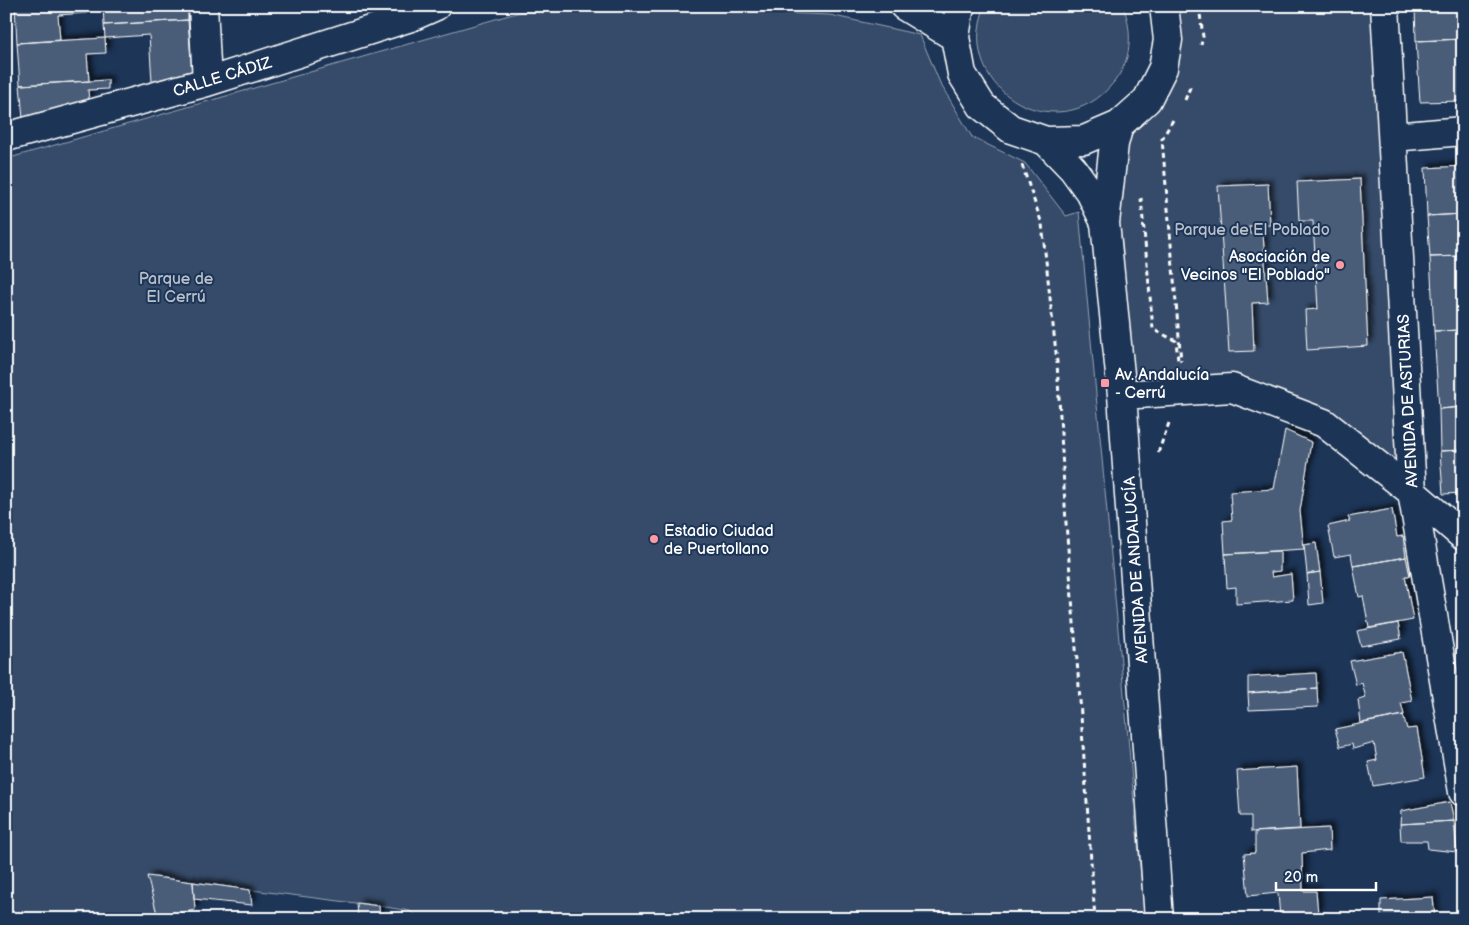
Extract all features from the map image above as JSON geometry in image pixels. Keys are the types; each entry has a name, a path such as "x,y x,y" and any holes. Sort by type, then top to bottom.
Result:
{"street":[{"path":"203,6 207,82"},
{"name":"CALLE CÁDIZ","path":"6,137 207,82 410,12 436,6"},
{"path":"904,6 955,38"},
{"path":"960,6 955,38 962,74 982,106 1011,129 1046,141 1084,140 1119,126 1146,100 1163,68 1168,40 1164,6"},
{"name":"AVENIDA DE ASTURIAS","path":"1385,6 1412,492 1463,792"},
{"name":"AVENIDA DE ANDALUCÍA","path":"1119,126 1114,144 1105,223 1122,395 1159,919"},
{"path":"1393,137 1463,132"},
{"name":"AVENIDA DE ANDALUCÍA","path":"1046,141 1074,169 1092,194 1105,223"},
{"path":"1122,395 1232,388 1324,423 1412,492 1463,536"}],"path":[{"path":"1199,6 1203,37 1200,46"},
{"path":"1181,107 1192,82"},
{"path":"1156,459 1182,392 1162,139 1176,115"},
{"path":"1011,129 1042,224 1057,362 1066,523 1095,919"},
{"path":"1141,196 1153,330 1176,341 1182,392"}],"green space":[{"path":"985,6 1123,6 1128,24 1129,42 1123,67 1119,75 1097,99 1071,110 1045,111 1019,103 998,87 984,65 979,37"},
{"name":"Parque de El Poblado","path":"1164,6 1385,6 1412,492 1324,423 1232,388 1122,395 1114,144 1146,100"},
{"name":"Parque de El Cerrú","path":"710,10 830,15 920,35 940,83 972,137 1025,163 1066,216 1079,212 1145,919 420,919 410,911 379,906 148,877 158,919 6,919 6,159 520,12"}],"building":[{"path":"15,6 87,6 87,13 58,15 60,40 17,43"},
{"path":"103,6 188,6 188,20 104,25"},
{"path":"1415,6 1463,6 1463,39 1416,41"},
{"path":"188,20 192,71 152,82 149,35 105,38 104,25"},
{"path":"105,38 106,53 87,54 89,81 20,85 17,43"},
{"path":"1463,39 1463,101 1420,102 1416,41"},
{"path":"108,80 108,89 88,90 89,101 23,119 20,85"},
{"path":"1463,166 1463,214 1427,216 1425,168"},
{"name":"Asociación de Vecinos \"El Poblado\"","path":"1360,179 1368,346 1307,350 1305,310 1318,309 1313,221 1299,221 1297,182"},
{"name":"Asociación de Vecinos \"El Poblado\"","path":"1268,184 1270,225 1249,226 1250,234 1263,234 1268,302 1252,303 1254,351 1229,352 1218,186"},
{"path":"1463,214 1463,256 1430,257 1427,216"},
{"path":"1463,256 1463,330 1434,331 1430,257"},
{"path":"1463,330 1463,407 1439,409 1434,331"},
{"path":"1463,407 1463,450 1440,451 1439,409"},
{"path":"1285,430 1311,442 1300,511 1304,549 1225,554 1223,521 1232,520 1230,492 1274,489"},
{"path":"1463,450 1463,493 1443,494 1440,451"},
{"path":"1392,509 1397,537 1403,536 1406,557 1353,566 1351,554 1334,557 1328,526 1350,521 1348,517"},
{"path":"1316,543 1320,572 1307,574 1304,545"},
{"path":"1280,551 1280,571 1271,572 1272,577 1291,574 1293,600 1236,604 1236,587 1227,588 1225,554"},
{"path":"1406,557 1410,576 1405,576 1413,620 1369,628 1363,596 1359,597 1353,566"},
{"path":"1320,572 1323,603 1309,605 1307,574"},
{"path":"1398,623 1401,639 1361,646 1357,631"},
{"path":"1402,652 1412,701 1401,703 1404,715 1361,723 1358,700 1366,698 1362,683 1356,685 1350,661"},
{"path":"1316,673 1317,688 1248,693 1248,677"},
{"path":"1317,688 1318,707 1249,710 1248,693"},
{"path":"1403,715 1407,729 1417,728 1425,777 1373,786 1368,762 1377,760 1374,743 1353,749 1352,744 1340,747 1335,729"},
{"path":"1297,767 1300,829 1251,832 1251,816 1240,816 1237,771"},
{"path":"1450,802 1454,821 1400,824 1401,811"},
{"path":"1454,821 1457,852 1428,849 1427,841 1401,841 1400,824"},
{"path":"1329,828 1330,850 1302,853 1303,891 1316,891 1318,914 1280,917 1278,893 1248,896 1244,854 1255,853 1255,832"},
{"path":"147,876 193,882 195,910 158,917"},
{"path":"193,882 250,890 252,905 194,899"},
{"path":"1433,897 1435,919 1381,919 1381,900"},
{"path":"357,903 379,906 380,919 358,919"}],"place":[{"name":"Asociación de Vecinos \"El Poblado\"","path":"1340,265"},
{"name":"Av. Andalucía - Cerrú","path":"1105,383"},
{"name":"Estadio Ciudad de Puertollano","path":"654,539"}]}
